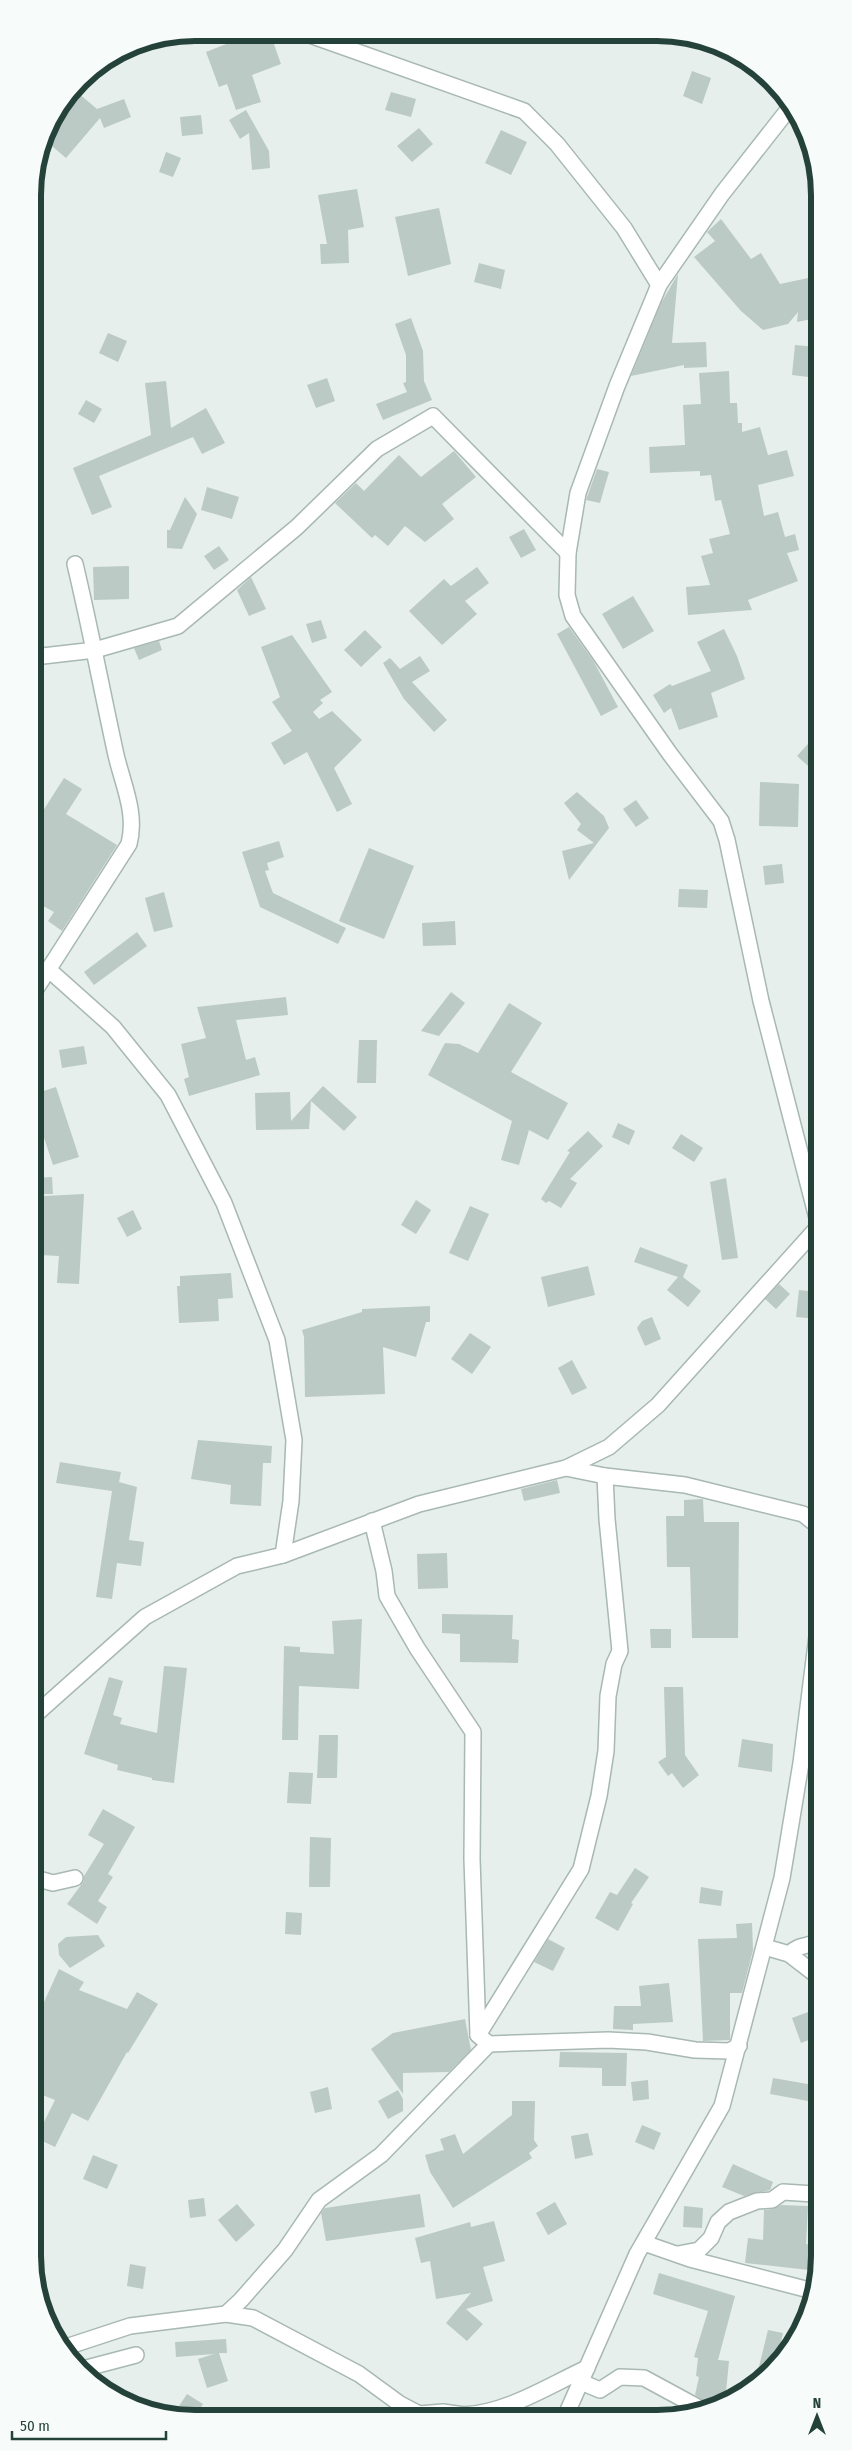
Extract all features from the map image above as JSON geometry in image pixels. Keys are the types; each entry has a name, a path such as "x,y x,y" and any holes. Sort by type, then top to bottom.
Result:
{"street":[{"path":"329,42 524,111 557,144 624,228 659,286"},
{"path":"786,112 722,194 659,286 617,386 578,492 568,553 567,595 573,616 670,754 721,821 728,840 761,1001 811,1193"},
{"path":"42,656 95,650 178,626 298,527 377,449 433,416 568,553"},
{"path":"42,979 129,844 132,829 132,816 75,564"},
{"path":"48,969 113,1027 168,1096 224,1203 277,1340 292,1431 291,1501 284,1555"},
{"path":"41,1709 145,1617 237,1566 284,1555 419,1504 566,1468 609,1448 658,1405 810,1235"},
{"path":"566,1468 605,1476 685,1485 804,1514 810,1519"},
{"path":"226,2314 285,2250 319,2200 381,2156 483,2040 581,1869 600,1796 606,1751 608,1696 614,1664 620,1652 607,1518 605,1476"},
{"path":"372,1521 387,1596 417,1648 474,1732 472,1859 483,2040"},
{"path":"568,2410 644,2243 722,2106 740,2046 782,1878 802,1763 810,1693"},
{"path":"41,1880 53,1883 75,1878"},
{"path":"789,1954 798,1946 810,1945"},
{"path":"766,1947 789,1954 810,1970"},
{"path":"483,2040 608,2040 647,2042 695,2050 729,2051 740,2046"},
{"path":"676,2254 699,2250 711,2238 718,2222 729,2212 757,2201 772,2200 783,2192 810,2194"},
{"path":"644,2243 676,2254 807,2289"},
{"path":"70,2345 130,2326 226,2314 253,2318 281,2331 359,2374 400,2404 411,2410"},
{"path":"89,2367 136,2355"},
{"path":"493,2410 535,2394 588,2368"},
{"path":"581,2382 600,2390 620,2377 644,2378 694,2405"}],"building":[{"path":"232,42 273,42 281,64 252,75 261,102 236,110 227,84 219,87 206,52"},
{"path":"692,71 711,78 702,104 683,96"},
{"path":"391,92 416,99 411,117 385,110"},
{"path":"79,94 97,109 124,99 131,117 104,128 100,118 66,158 50,144 62,118"},
{"path":"246,110 269,151 270,168 252,170 249,133 240,139 229,120"},
{"path":"201,115 203,134 182,136 180,117"},
{"path":"419,128 433,144 412,162 397,146"},
{"path":"501,130 527,142 511,175 485,163"},
{"path":"166,152 181,158 173,177 159,172"},
{"path":"357,189 364,227 348,230 349,263 321,264 320,244 327,244 318,195"},
{"path":"439,208 451,264 408,276 395,217"},
{"path":"721,219 751,259 761,253 780,284 811,277 811,319 797,322 798,312 788,324 763,330 741,311 694,257 715,241 707,232"},
{"path":"479,263 505,270 501,289 474,282"},
{"path":"678,274 672,343 706,342 707,367 684,368 684,365 631,376 661,303"},
{"path":"411,318 423,351 424,381 432,400 383,420 376,404 407,392 403,383 406,382 406,355 395,324"},
{"path":"108,333 127,341 118,362 99,353"},
{"path":"795,345 811,346 811,377 792,375"},
{"path":"729,371 730,403 737,403 738,423 742,423 742,432 760,427 768,455 787,450 794,476 758,485 764,516 778,512 785,537 795,534 799,550 787,553 798,581 748,600 752,610 688,615 686,587 710,585 701,556 713,553 709,539 730,534 721,500 715,501 711,475 700,476 700,471 650,473 649,447 685,445 683,405 701,404 699,373"},
{"path":"327,378 335,401 316,408 307,385"},
{"path":"166,381 171,428 206,408 225,443 202,454 193,437 99,476 112,507 92,515 73,468 151,435 145,383"},
{"path":"86,400 102,409 94,423 78,414"},
{"path":"454,451 476,477 442,504 454,519 425,542 405,526 388,546 375,535 372,538 335,503 356,483 364,491 399,455 421,477"},
{"path":"597,469 609,472 600,503 586,500"},
{"path":"207,487 239,497 232,519 201,510"},
{"path":"185,497 197,514 182,549 167,548 167,530 170,530"},
{"path":"524,529 536,550 521,558 509,537"},
{"path":"219,546 229,560 214,570 204,556"},
{"path":"129,566 129,599 94,600 93,567"},
{"path":"477,567 489,583 465,601 477,614 442,645 409,611 444,579 451,586"},
{"path":"251,577 266,609 249,616 237,590"},
{"path":"633,596 654,631 623,649 602,614"},
{"path":"321,620 327,638 312,643 306,624"},
{"path":"569,627 594,662 618,707 601,716 557,634"},
{"path":"724,629 737,656 745,679 711,693 718,717 679,730 671,708 664,713 653,695 670,684 672,686 711,671 697,642"},
{"path":"365,630 382,647 361,667 344,650"},
{"path":"292,635 332,692 320,700 323,703 313,712 319,719 332,711 362,740 334,768 352,804 337,812 307,752 284,765 271,743 292,731 272,702 280,697 261,647"},
{"path":"159,641 162,650 139,660 134,648"},
{"path":"420,656 430,671 412,682 447,720 434,732 404,699 383,663 390,658 400,669"},
{"path":"811,741 811,768 797,756"},
{"path":"64,778 82,789 66,814 117,845 62,931 48,921 54,912 42,905 42,813"},
{"path":"760,782 799,784 798,827 759,826"},
{"path":"577,792 604,816 609,828 569,880 562,851 594,843 577,830 581,824 564,803"},
{"path":"636,800 649,818 636,827 623,809"},
{"path":"279,841 284,857 267,863 269,870 265,871 273,893 346,928 338,944 260,907 242,852"},
{"path":"369,848 414,866 384,939 339,921"},
{"path":"782,864 784,883 765,885 763,866"},
{"path":"679,889 708,890 707,908 678,907"},
{"path":"164,892 173,927 154,932 145,898"},
{"path":"455,921 456,945 423,946 422,923"},
{"path":"137,932 147,946 94,985 84,972"},
{"path":"451,992 465,1003 439,1036 421,1031"},
{"path":"286,997 288,1015 236,1020 246,1060 255,1057 260,1075 189,1096 184,1079 189,1077 181,1044 206,1038 197,1007"},
{"path":"509,1003 542,1023 511,1072 568,1103 548,1140 529,1130 519,1165 501,1160 512,1121 428,1075 445,1043 459,1044 478,1053"},
{"path":"359,1040 377,1040 376,1083 357,1083"},
{"path":"84,1046 87,1064 62,1068 59,1050"},
{"path":"323,1086 357,1117 344,1131 311,1101 309,1129 256,1130 255,1093 290,1092 291,1121"},
{"path":"56,1087 79,1157 53,1165 42,1130 42,1092"},
{"path":"618,1123 635,1131 629,1145 612,1137"},
{"path":"588,1131 603,1146 570,1179 577,1183 561,1208 549,1201 546,1203 541,1199 570,1152 567,1151"},
{"path":"681,1134 703,1148 694,1162 672,1148"},
{"path":"52,1177 53,1194 42,1194 42,1178"},
{"path":"726,1178 738,1258 722,1260 710,1182"},
{"path":"84,1194 79,1284 57,1283 59,1256 41,1255 44,1196"},
{"path":"416,1200 431,1210 416,1234 401,1225"},
{"path":"470,1206 489,1214 468,1261 449,1253"},
{"path":"133,1210 142,1229 127,1237 117,1218"},
{"path":"640,1247 688,1265 683,1277 701,1291 688,1307 667,1290 678,1277 634,1262"},
{"path":"588,1266 595,1295 548,1307 541,1277"},
{"path":"231,1273 233,1298 218,1299 219,1321 179,1323 177,1286 180,1286 180,1276"},
{"path":"779,1284 790,1294 776,1309 765,1299"},
{"path":"799,1290 810,1291 810,1318 796,1317"},
{"path":"430,1306 430,1322 426,1322 416,1357 383,1347 385,1394 305,1397 304,1337 302,1330 362,1312 362,1309"},
{"path":"652,1317 661,1339 645,1346 637,1328 642,1321"},
{"path":"470,1333 491,1347 472,1374 451,1359"},
{"path":"572,1360 587,1388 572,1395 558,1368"},
{"path":"198,1440 272,1446 271,1463 263,1463 261,1506 230,1504 231,1485 191,1479"},
{"path":"60,1462 121,1472 119,1482 137,1487 129,1540 144,1542 141,1566 117,1563 112,1599 96,1597 112,1491 56,1483"},
{"path":"557,1480 560,1493 524,1501 521,1489"},
{"path":"703,1499 704,1522 739,1522 738,1638 692,1638 690,1567 667,1567 666,1516 684,1516 684,1500"},
{"path":"447,1553 448,1588 418,1589 417,1554"},
{"path":"442,1614 513,1615 512,1639 519,1640 518,1663 460,1662 460,1634 442,1633"},
{"path":"362,1619 359,1689 299,1686 298,1740 282,1740 284,1646 300,1647 300,1652 334,1654 332,1621"},
{"path":"650,1629 671,1629 671,1648 651,1648"},
{"path":"164,1666 187,1668 174,1783 152,1780 152,1778 117,1770 118,1765 84,1754 109,1677 123,1681 113,1715 122,1718 120,1724 157,1733"},
{"path":"664,1687 683,1687 685,1755 699,1775 683,1788 672,1773 668,1776 658,1762 666,1757"},
{"path":"319,1735 338,1735 337,1778 317,1778"},
{"path":"742,1739 773,1744 772,1772 738,1767"},
{"path":"289,1772 313,1773 311,1804 287,1803"},
{"path":"103,1809 135,1827 108,1874 113,1877 98,1901 107,1907 97,1924 67,1904 84,1881 84,1876 104,1844 88,1835"},
{"path":"310,1837 331,1838 330,1887 309,1887"},
{"path":"635,1868 649,1877 631,1903 633,1904 618,1931 595,1918 610,1892 617,1895"},
{"path":"701,1887 723,1891 721,1906 699,1903"},
{"path":"286,1912 302,1913 301,1935 285,1934"},
{"path":"752,1923 753,1950 742,1993 730,1993 730,2040 703,2041 698,1939 737,1938 736,1924"},
{"path":"98,1935 105,1946 70,1968 59,1955 58,1944 66,1937"},
{"path":"548,1939 565,1948 553,1971 534,1962"},
{"path":"59,1969 84,1982 79,1990 127,2009 137,1992 158,2004 127,2052 88,2121 72,2113 55,2147 41,2140 41,2128 55,2100 41,2094 41,2008"},
{"path":"669,1983 673,2022 633,2024 633,2030 613,2029 614,2006 641,2006 639,1986"},
{"path":"810,2011 810,2039 801,2043 792,2018"},
{"path":"465,2019 471,2050 449,2072 403,2073 403,2094 371,2049 393,2033"},
{"path":"560,2052 627,2053 626,2086 602,2086 602,2068 559,2067"},
{"path":"773,2078 810,2084 810,2101 770,2094"},
{"path":"648,2080 649,2099 633,2101 631,2082"},
{"path":"328,2087 332,2109 315,2113 310,2092"},
{"path":"398,2090 403,2099 403,2111 388,2119 378,2101"},
{"path":"512,2101 535,2101 534,2140 538,2146 529,2153 532,2158 453,2208 430,2172 425,2155 444,2150 440,2139 455,2134 463,2154 512,2115"},
{"path":"642,2125 661,2133 654,2150 635,2142"},
{"path":"588,2133 593,2155 575,2159 571,2136"},
{"path":"93,2155 118,2165 107,2189 83,2179"},
{"path":"733,2164 773,2182 770,2190 744,2196 722,2187"},
{"path":"420,2194 425,2227 326,2241 321,2213 325,2208"},
{"path":"204,2198 206,2216 190,2218 188,2200"},
{"path":"555,2202 567,2224 548,2235 536,2213"},
{"path":"237,2204 255,2225 236,2242 218,2220"},
{"path":"781,2205 808,2206 806,2244 810,2245 810,2270 745,2263 748,2238 763,2240 764,2210 773,2209"},
{"path":"684,2206 703,2208 702,2228 683,2227"},
{"path":"494,2221 505,2261 483,2267 493,2301 466,2309 483,2324 467,2341 446,2323 471,2293 436,2299 430,2261 421,2263 415,2238 470,2222 471,2227"},
{"path":"130,2264 146,2267 143,2289 127,2286"},
{"path":"659,2273 735,2296 718,2360 729,2361 726,2394 705,2402 695,2395 699,2377 696,2376 698,2358 694,2357 708,2311 653,2294"},
{"path":"768,2330 783,2333 779,2349 758,2372"},
{"path":"226,2339 227,2353 219,2353 228,2381 207,2388 198,2359 214,2354 176,2357 175,2342"},
{"path":"187,2394 203,2404 199,2410 178,2408"}]}
